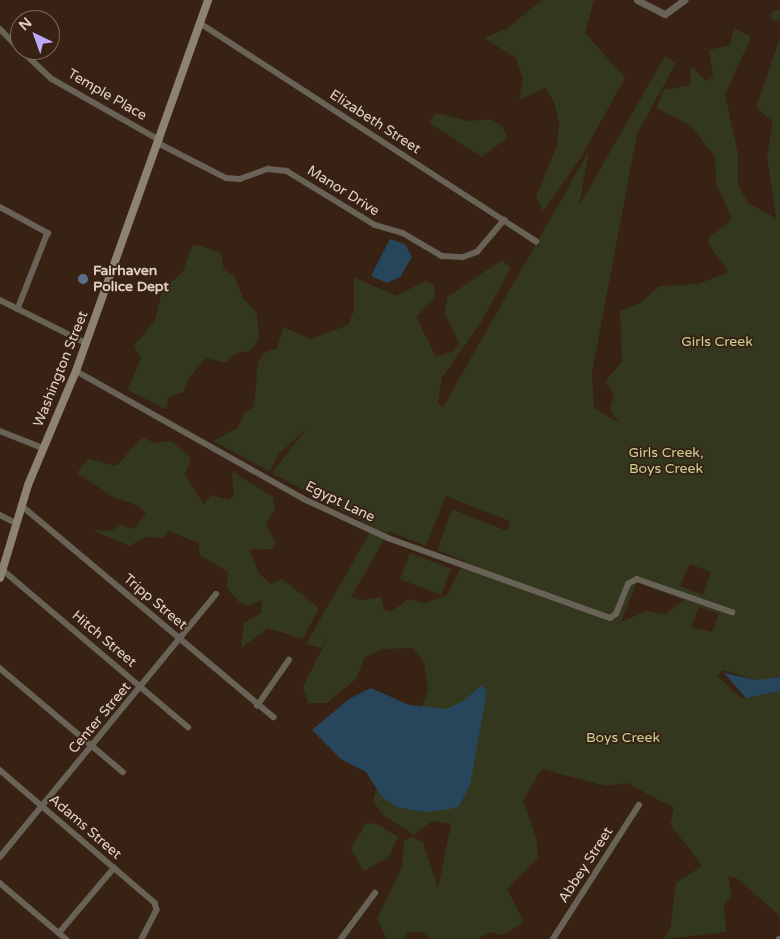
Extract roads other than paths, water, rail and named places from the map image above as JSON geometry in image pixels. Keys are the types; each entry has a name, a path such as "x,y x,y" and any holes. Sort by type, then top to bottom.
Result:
{"main road":[{"name":"Washington Street","path":"1,574 21,505 76,371 208,0"}],"street":[{"path":"637,0 668,13 684,0"},
{"name":"Elizabeth Street","path":"200,23 536,241"},
{"name":"Temple Place","path":"0,29 10,40"},
{"name":"Temple Place","path":"31,60 52,79 159,141"},
{"name":"Manor Drive","path":"159,141 226,178 240,179 268,170 287,171 375,226 403,233 448,257 477,252 504,220"},
{"path":"0,207 48,233 18,309"},
{"path":"0,300 86,343"},
{"name":"Egypt Lane","path":"76,371 363,528 610,618 631,582 655,582 732,612"},
{"path":"0,431 43,448"},
{"name":"Tripp Street","path":"21,505 257,706 274,717"},
{"path":"0,514 16,523"},
{"name":"Hitch Street","path":"1,574 188,727"},
{"name":"Center Street","path":"0,857 142,688 216,594"},
{"path":"257,706 289,660"},
{"path":"0,668 124,772"},
{"name":"Adams Street","path":"0,770 154,902 157,910 142,939"},
{"name":"Abbey Street","path":"553,939 639,804"},
{"path":"59,933 114,868"},
{"path":"0,883 66,939"},
{"path":"341,939 376,892"}],"water":[{"path":"390,239 405,244 412,257 400,277 387,283 371,276"},
{"path":"724,673 757,680 780,677 780,691 746,698"},
{"path":"481,685 487,691 470,785 459,806 450,809 425,812 397,807 382,797 366,772 341,759 312,730 349,699 371,688 409,705 447,709 465,700"}],"place":[{"name":"Fairhaven Police Dept","path":"83,279"}],"park label":[{"name":"Girls Creek","path":"717,342"},
{"name":"Girls Creek, Boys Creek","path":"666,462"},
{"name":"Boys Creek","path":"623,738"}]}
